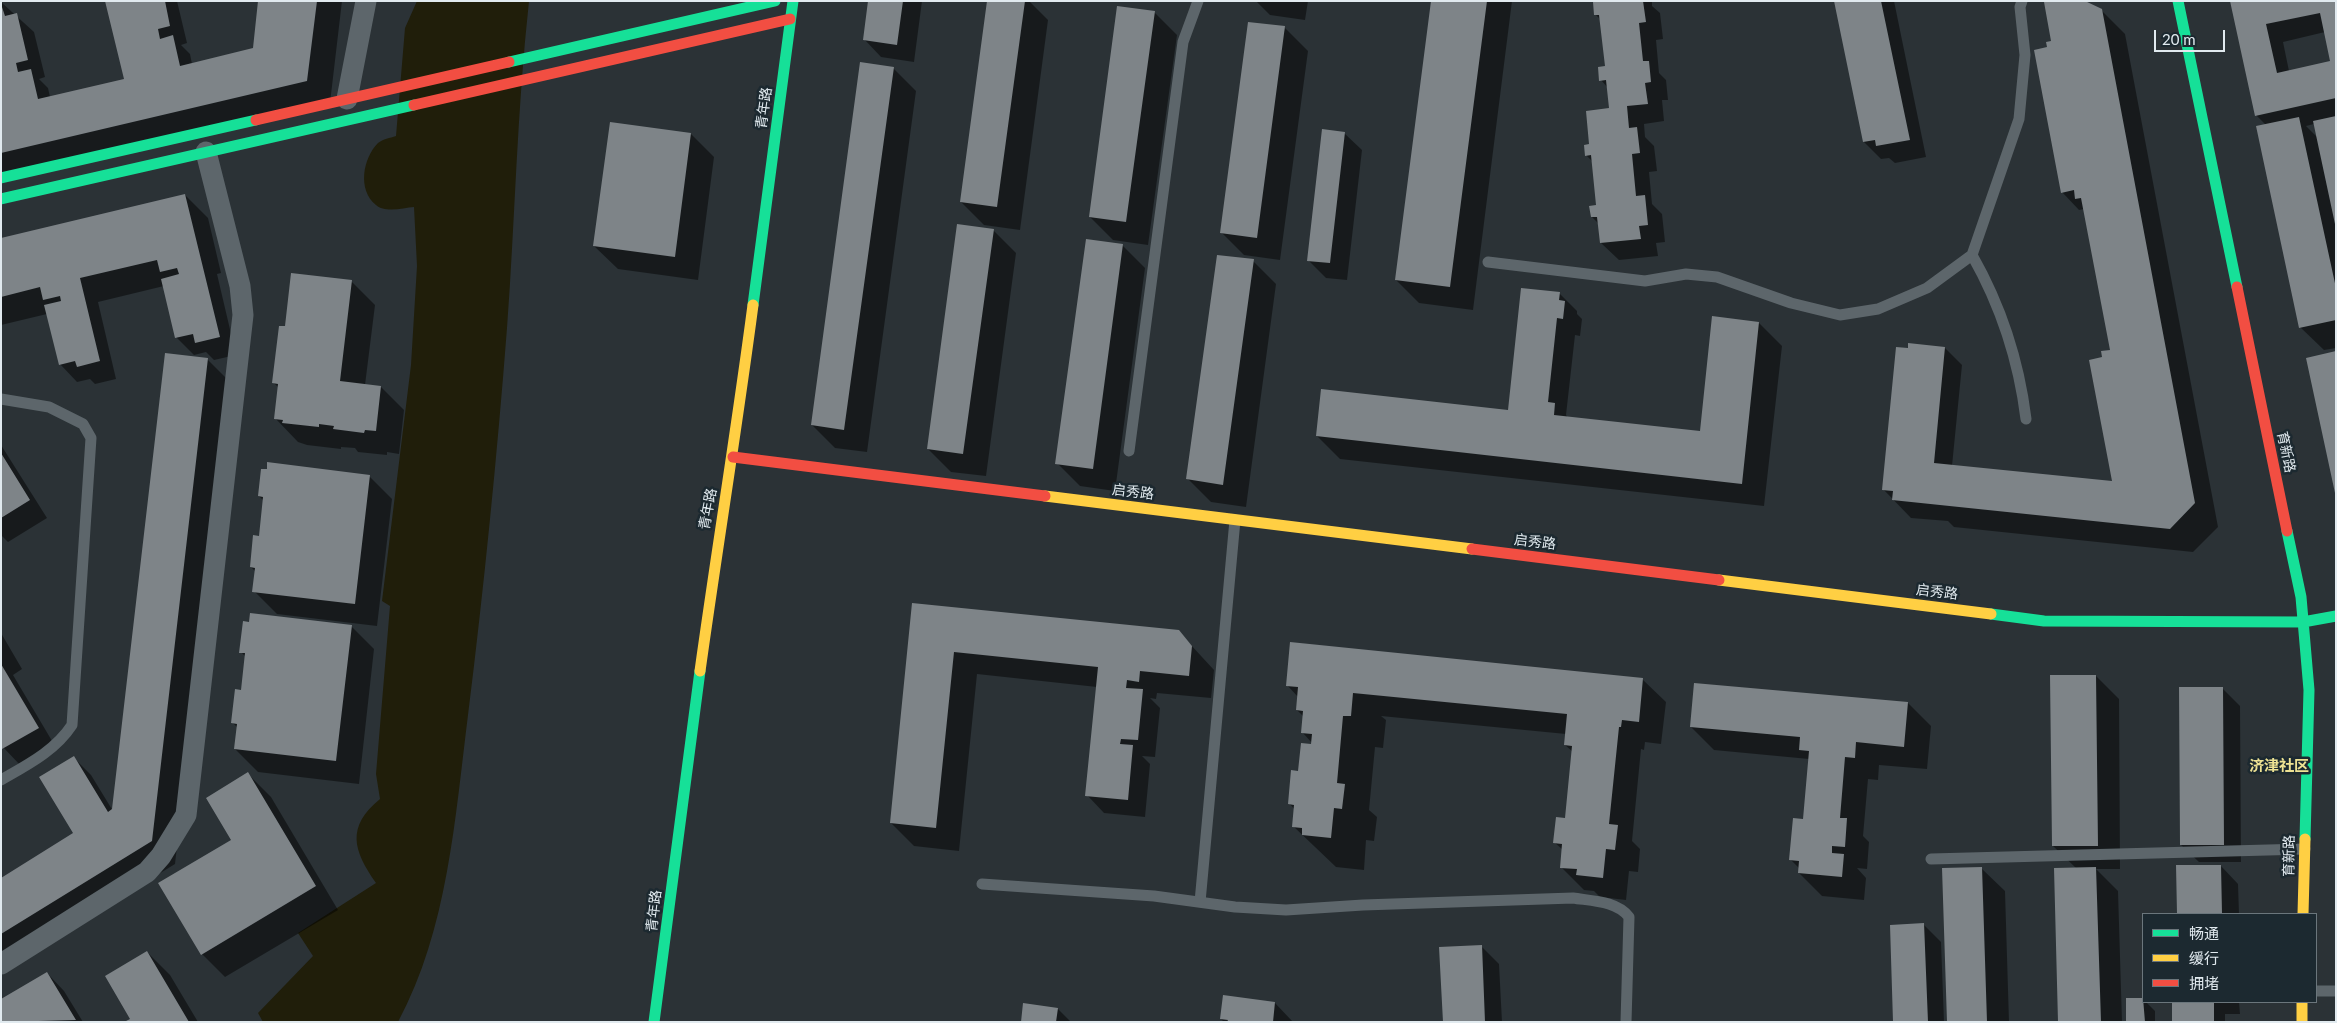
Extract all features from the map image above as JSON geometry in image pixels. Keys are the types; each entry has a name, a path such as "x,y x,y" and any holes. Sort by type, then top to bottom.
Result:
{"street":[{"path":"347,99 366,1"},
{"path":"1,178 775,1"},
{"name":"青年路","path":"654,1022 718,538 733,457 793,1"},
{"name":"育新路","path":"2178,2 2301,597 2309,690 2303,913"},
{"path":"1,199 790,19"},
{"path":"1,964 147,872 161,856 186,815 243,315 240,286 206,152"},
{"name":"启秀路","path":"733,457 2044,620 2303,622 2336,616"},
{"path":"2302,1003 2302,1022"}],"lane":[{"path":"1129,451 1183,42 1198,1"},
{"path":"1488,262 1645,280 1686,274 1717,277 1791,303 1840,314 1878,309 1927,288 1972,255 2019,119 2025,55 2020,7 2022,1"},
{"path":"2178,2 2191,1"},
{"path":"1972,255 1994,301 2013,349 2022,387 2026,420"},
{"path":"1,399 49,407 83,424 90,438 72,725 64,738 50,749 1,780"},
{"path":"1200,902 1235,520"},
{"path":"1931,859 2304,849"},
{"path":"982,884 1154,896 1286,910 1363,905 1573,898 1607,904 1624,910 1629,917 1626,1022"},
{"path":"2317,991 2336,991"}],"shaded area":[{"path":"417,1 529,1 499,425 490,522 453,833 439,911 428,949 415,986 398,1022 263,1022 258,1013 313,956 298,933 376,883 362,860 357,839 362,819 380,799 376,774 390,606 382,601 411,365 417,266 414,207 384,209 376,205 366,191 364,174 369,157 378,143 396,136 405,28"}],"building":[{"path":"105,1 165,1 170,26 158,29 160,39 173,35 180,66 253,48 258,1 317,1 307,81 1,153 1,4 5,16 17,13 28,60 16,63 18,72 31,69 38,99 124,79"},
{"path":"868,1 903,1 897,45 863,40"},
{"path":"987,1 1025,1 997,207 960,202"},
{"path":"1431,1 1487,1 1450,287 1395,280"},
{"path":"1643,1 1646,22 1639,23 1643,61 1649,61 1651,82 1645,83 1648,104 1627,106 1629,128 1637,127 1640,153 1632,154 1636,196 1645,195 1648,225 1639,226 1641,239 1600,243 1597,217 1591,217 1589,206 1596,205 1591,155 1585,156 1584,145 1589,144 1586,111 1609,108 1606,80 1599,81 1598,67 1605,66 1599,15 1594,15 1593,2"},
{"path":"1834,1 1881,1 1910,140 1876,146 1875,140 1863,142"},
{"path":"2085,1 2102,9 2195,503 2170,529 1892,500 1893,491 1882,490 1896,347 1908,348 1908,343 1945,347 1934,463 2112,481 2089,360 2102,357 2101,351 2110,350 2081,198 2075,199 2074,190 2061,193 2034,50 2047,47 2046,42 2051,41 2044,2"},
{"path":"2230,1 2336,1 2336,98 2255,116","holes":["2320,13 2330,61 2277,73 2266,24"]},
{"path":"1117,6 1155,11 1126,222 1089,217"},
{"path":"1248,22 1285,26 1257,238 1220,233"},
{"path":"860,62 894,67 844,430 811,425"},
{"path":"2336,116 2336,224 2335,224 2313,121"},
{"path":"2299,117 2336,288 2336,320 2299,328 2256,126"},
{"path":"610,122 691,133 675,257 593,246"},
{"path":"1322,129 1345,132 1330,263 1307,261"},
{"path":"185,194 220,337 195,343 193,334 175,338 161,279 179,274 177,268 160,272 157,260 80,278 100,361 77,367 75,361 59,365 44,305 61,301 60,296 43,300 40,287 1,297 1,238"},
{"path":"957,224 994,229 963,454 927,449"},
{"path":"1086,239 1123,244 1093,469 1055,464"},
{"path":"1217,255 1254,259 1223,485 1186,479"},
{"path":"291,273 352,280 340,381 381,386 376,431 365,430 364,433 333,429 334,426 319,424 319,427 282,423 283,420 274,419 278,384 272,383 279,326 285,326"},
{"path":"1521,288 1560,292 1559,300 1565,301 1563,319 1557,318 1548,402 1555,403 1554,415 1700,431 1712,316 1759,322 1742,484 1316,436 1321,389 1508,410"},
{"path":"2336,351 2336,492 2335,493 2306,358"},
{"path":"165,353 208,358 152,841 1,934 1,878 73,833 39,777 74,756 108,812 112,809"},
{"path":"1,453 30,500 1,518"},
{"path":"267,462 370,475 355,604 252,592 255,568 250,567 253,535 259,536 263,497 258,496 261,469 267,469"},
{"path":"912,603 1179,630 1192,646 1189,676 1140,671 1139,682 1127,680 1126,688 1143,689 1138,740 1121,739 1120,744 1133,745 1128,800 1085,796 1098,667 954,652 936,828 890,823"},
{"path":"250,613 352,625 336,761 234,749 237,724 231,723 235,689 241,690 245,653 239,653 243,621 249,622"},
{"path":"1290,642 1643,678 1639,722 1622,720 1621,727 1619,727 1609,824 1618,825 1615,850 1606,849 1603,878 1576,875 1577,869 1560,868 1562,844 1553,843 1556,817 1565,818 1572,746 1564,745 1567,714 1353,693 1351,716 1343,716 1337,783 1345,784 1342,809 1334,808 1331,838 1302,835 1302,828 1292,827 1294,805 1288,804 1291,770 1298,771 1301,743 1311,744 1312,734 1301,733 1303,711 1296,710 1298,687 1286,686"},
{"path":"1,664 39,728 2,749 1,748"},
{"path":"2050,675 2096,675 2098,846 2052,846"},
{"path":"1694,683 1908,702 1904,747 1856,742 1855,758 1845,757 1840,818 1847,818 1845,847 1832,846 1832,853 1844,854 1842,877 1798,873 1799,861 1789,860 1793,818 1803,819 1809,751 1799,750 1800,737 1690,727"},
{"path":"2179,687 2223,687 2224,845 2180,845"},
{"path":"248,772 316,886 201,955 158,883 231,840 206,798"},
{"path":"2176,865 2221,865 2222,913 2177,913"},
{"path":"1982,867 1987,1022 1947,1022 1942,868"},
{"path":"2096,867 2101,1022 2058,1022 2054,868"},
{"path":"1924,923 1928,1022 1893,1022 1890,925"},
{"path":"1482,945 1485,1022 1443,1022 1439,947"},
{"path":"147,951 189,1022 124,1022 130,1019 105,976"},
{"path":"47,972 76,1020 1,1022 1,999"},
{"path":"1223,995 1275,1002 1273,1022 1227,1022 1228,1020 1220,1019"},
{"path":"2126,998 2142,998 2145,1022 2126,1022"},
{"path":"1023,1003 1058,1008 1056,1022 1021,1022"},
{"path":"2172,1003 2214,1003 2214,1022 2172,1022"}],"traffic: fast":[{"path":"509,62 775,1"},
{"path":"753,305 793,1"},
{"path":"2178,1 2237,287"},
{"path":"1,199 414,105"},
{"path":"1,178 256,120"},
{"path":"2287,531 2301,597 2309,690 2305,839"},
{"path":"1991,614 2044,621 2303,622 2336,616"},
{"path":"654,1022 700,671"}],"traffic: slow":[{"path":"700,671 753,305"},
{"path":"1045,496 1472,549"},
{"path":"1719,580 1991,614"},
{"path":"2303,913 2305,839"},
{"path":"2302,1003 2302,1022"}],"traffic: jam":[{"path":"414,105 790,19"},
{"path":"256,120 509,62"},
{"path":"2237,287 2287,531"},
{"path":"733,457 1045,496"},
{"path":"1472,549 1719,580"}],"district":[{"name":"济津社区","path":"2279,766"}]}
